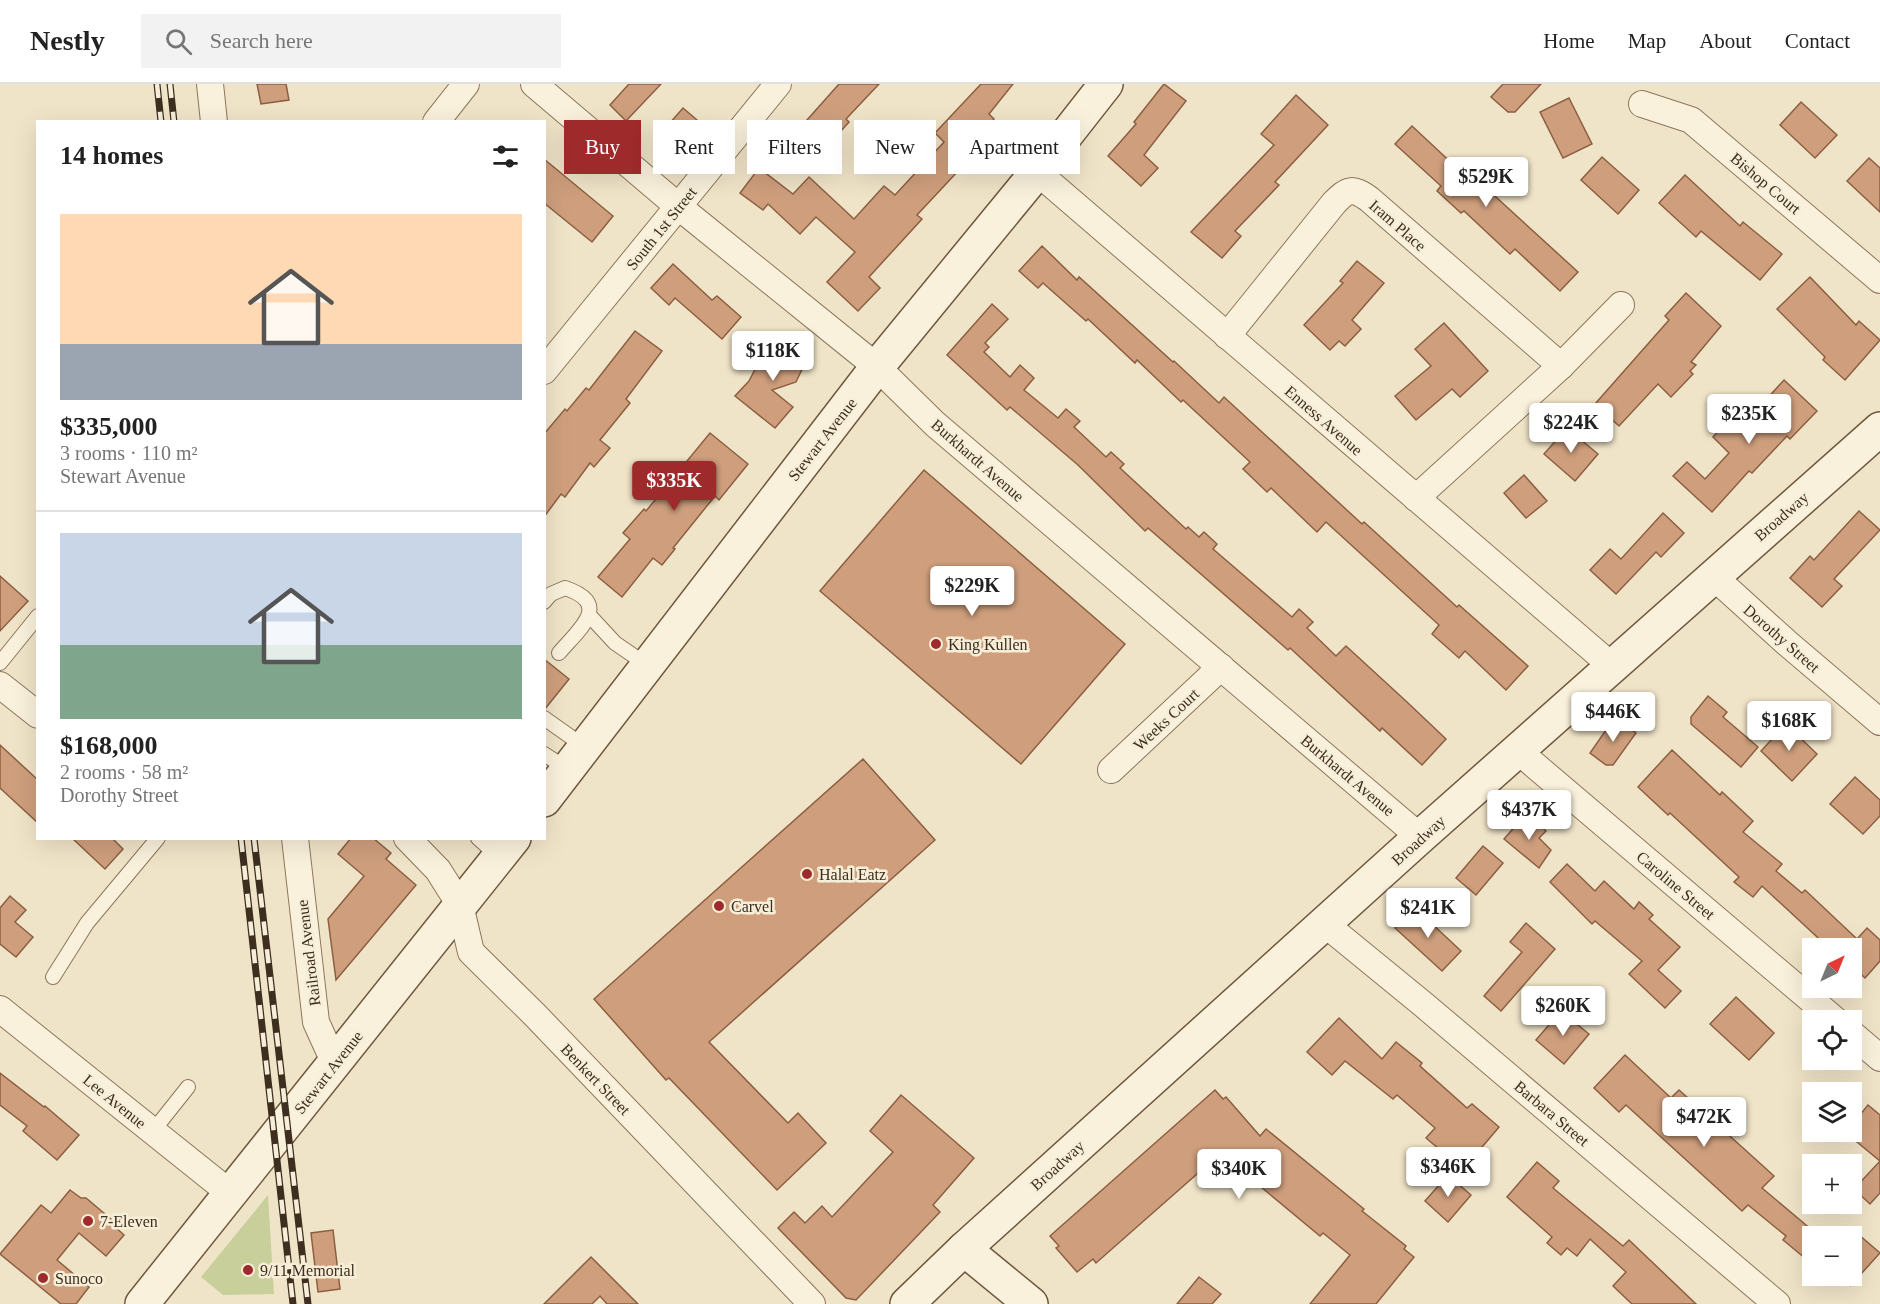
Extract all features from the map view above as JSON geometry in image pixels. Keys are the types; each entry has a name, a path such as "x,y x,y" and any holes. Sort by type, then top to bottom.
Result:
{"main road":[{"name":"Stewart Avenue","path":"1078,120 1106,84"},
{"name":"Stewart Avenue","path":"546,796 566,757 647,665 877,367 1035,174"},
{"name":"Broadway","path":"907,1304 964,1249 1420,837 1880,429"},
{"name":"Stewart Avenue","path":"142,1304 460,905 497,845"},
{"path":"964,1249 1031,1304"}],"street":[{"path":"210,84 214,120"},
{"path":"438,120 466,84"},
{"name":"Burkhardt Avenue","path":"534,84 679,207 877,367 935,424 1420,837"},
{"name":"South 1st Street","path":"546,369 778,84"},
{"name":"Bishop Court","path":"1642,104 1691,120 1880,280"},
{"name":"Enness Avenue","path":"1039,174 1611,666"},
{"name":"Iram Place","path":"1227,336 1334,203 1350,190 1369,199 1562,366"},
{"path":"1416,498 1562,366 1621,305"},
{"name":"Dorothy Street","path":"1713,576 1787,644 1880,722"},
{"name":"Weeks Court","path":"1111,770 1221,667"},
{"path":"0,685 36,713"},
{"name":"Caroline Street","path":"1518,751 1823,1010"},
{"name":"Railroad Avenue","path":"295,840 316,1022 335,1064"},
{"name":"Benkert Street","path":"409,840 438,870 460,905 471,952 535,1015 812,1304"},
{"name":"Barbara Street","path":"1325,924 1433,1012 1777,1304"},
{"name":"Lee Avenue","path":"0,1009 230,1193"},
{"path":"1862,1043 1880,1058"}],"lane":[{"path":"546,599 550,594 565,588 582,594 590,604 590,616 559,654"},
{"path":"590,616 615,643 647,665"},
{"path":"0,663 36,618"},
{"path":"546,720 566,757"},
{"path":"53,977 87,923 156,840"},
{"path":"153,1131 188,1087"}],"green space":[{"path":"268,1195 274,1294 223,1295 201,1277"}],"building":[{"path":"257,84 286,84 289,100 261,104"},
{"path":"629,84 661,84 627,120 610,105"},
{"path":"839,84 879,84 846,119 849,122 842,130 842,120 807,120"},
{"path":"981,84 1013,84 989,114 993,120 948,120 948,174 955,174 917,215 922,219 869,277 880,288 858,311 827,282 855,252 816,217 800,234 768,204 763,210 740,193 754,174 767,174 793,194 809,177 854,219 884,186 895,195 914,174 936,174 936,151 944,142 936,132"},
{"path":"1164,84 1186,101 1144,155 1158,168 1141,186 1108,156 1136,124 1134,122"},
{"path":"1503,84 1541,84 1515,112 1508,112 1491,97"},
{"path":"1296,95 1328,125 1275,182 1279,185 1235,231 1241,236 1222,258 1191,232 1274,145 1261,134"},
{"path":"1569,98 1592,144 1563,158 1540,112"},
{"path":"1801,102 1837,135 1815,158 1780,125"},
{"path":"683,108 697,120 673,120"},
{"path":"1412,126 1457,168 1467,159 1491,181 1485,187 1578,272 1560,291 1515,249 1510,254 1464,211 1461,213 1437,191 1441,186 1395,144"},
{"path":"1602,157 1639,190 1618,214 1581,180"},
{"path":"1869,158 1880,168 1880,212 1847,181"},
{"path":"546,161 613,216 592,242 546,205"},
{"path":"1685,175 1740,226 1743,222 1782,254 1760,280 1701,231 1696,237 1659,203"},
{"path":"1042,246 1077,280 1079,277 1219,403 1224,397 1362,524 1364,522 1457,607 1459,605 1528,666 1506,690 1465,651 1459,658 1432,634 1439,625 1326,522 1317,532 1271,488 1267,492 1243,469 1250,462 1183,400 1181,402 1137,360 1135,363 1088,319 1086,321 1043,283 1038,288 1019,271"},
{"path":"1357,261 1384,283 1352,320 1361,329 1345,346 1339,341 1330,350 1304,325 1343,283 1340,281"},
{"path":"673,264 712,300 717,296 741,317 722,339 675,298 669,305 651,288"},
{"path":"1810,277 1856,325 1859,321 1880,340 1845,380 1823,360 1825,357 1777,309"},
{"path":"1686,293 1721,326 1691,362 1696,365 1690,371 1693,374 1671,397 1658,384 1619,426 1595,404 1669,320 1665,316"},
{"path":"992,304 1008,319 985,343 989,347 984,352 1010,377 1020,365 1034,378 1024,390 1058,418 1066,409 1080,421 1074,427 1106,457 1111,452 1124,464 1120,468 1186,529 1188,527 1199,537 1204,532 1217,544 1213,549 1292,617 1299,609 1313,622 1307,628 1336,656 1346,646 1407,702 1446,739 1422,765 1382,728 1380,731 1290,648 1288,650 1148,528 1145,531 1078,465 1010,407 1007,410 947,355"},
{"path":"1444,323 1488,371 1460,397 1452,389 1416,420 1395,396 1431,366 1415,349"},
{"path":"635,331 662,351 626,399 630,403 600,440 610,448 594,467 590,463 565,497 561,494 546,514 546,432 586,388 589,390"},
{"path":"789,339 807,359 796,382 772,390 793,407 775,428 735,396 749,381 766,348"},
{"path":"1784,380 1817,411 1790,439 1787,436 1752,473 1749,471 1712,512 1673,476 1687,462 1705,479 1729,453 1713,437 1734,415 1744,424"},
{"path":"1567,428 1598,454 1575,481 1544,454"},
{"path":"710,433 748,464 719,500 715,496 662,565 653,558 622,597 598,577 630,539 623,533 644,509 646,511"},
{"path":"924,470 1125,644 1021,764 820,591"},
{"path":"1524,475 1547,501 1526,518 1504,493"},
{"path":"1859,511 1880,530 1834,579 1842,586 1822,607 1790,578 1810,556 1814,560"},
{"path":"1663,513 1684,533 1661,557 1656,552 1616,594 1590,570 1610,549 1621,559"},
{"path":"0,576 28,601 0,631"},
{"path":"546,661 569,679 546,708"},
{"path":"1708,696 1727,712 1723,717 1758,747 1741,767 1691,724 1691,717"},
{"path":"1615,717 1636,733 1613,765 1606,765 1590,753"},
{"path":"1786,724 1817,754 1792,781 1761,751"},
{"path":"0,745 36,778 36,821 0,788"},
{"path":"1672,750 1720,795 1722,792 1753,821 1743,832 1782,864 1776,871 1802,893 1805,890 1856,938 1818,938 1762,886 1753,897 1734,882 1739,877 1670,813 1668,815 1638,787"},
{"path":"863,759 935,840 709,1042 788,1123 798,1113 826,1143 777,1190 669,1078 666,1080 594,999"},
{"path":"1855,777 1880,800 1880,816 1863,834 1830,804"},
{"path":"1526,814 1546,831 1539,838 1551,850 1539,868 1504,839"},
{"path":"74,840 114,840 123,849 105,869"},
{"path":"349,840 375,840 391,853 386,859 416,885 336,980 328,919 364,876 338,854"},
{"path":"1483,846 1503,863 1476,895 1456,878"},
{"path":"1567,864 1595,891 1604,881 1634,909 1639,902 1653,915 1649,919 1680,947 1658,970 1681,991 1665,1008 1629,974 1642,961 1595,921 1592,924 1550,882"},
{"path":"10,896 26,910 15,922 33,937 16,957 0,944 0,908"},
{"path":"1414,907 1461,951 1442,971 1395,928"},
{"path":"1526,923 1555,949 1501,1011 1484,996 1522,952 1510,942"},
{"path":"1867,928 1880,940 1880,961 1865,978 1862,975 1862,938 1858,938"},
{"path":"1736,997 1774,1033 1749,1060 1710,1024"},
{"path":"1561,1011 1589,1034 1564,1064 1536,1040"},
{"path":"1339,1018 1382,1059 1396,1042 1422,1063 1420,1066 1467,1108 1472,1104 1499,1127 1461,1172 1444,1158 1446,1155 1426,1138 1435,1128 1397,1095 1393,1099 1345,1061 1332,1075 1307,1052"},
{"path":"1625,1055 1671,1098 1679,1090 1774,1176 1762,1188 1807,1226 1802,1226 1802,1256 1783,1240 1786,1236 1748,1205 1742,1211 1626,1105 1619,1112 1594,1088"},
{"path":"0,1073 45,1106 79,1135 57,1160 23,1131 27,1126 0,1105"},
{"path":"1215,1090 1223,1099 1226,1097 1260,1136 1266,1129 1406,1246 1404,1249 1414,1257 1376,1304 1310,1304 1350,1255 1323,1233 1320,1236 1222,1152 1096,1263 1093,1259 1077,1272 1056,1248 1059,1246 1050,1236"},
{"path":"901,1095 974,1158 933,1205 940,1212 856,1300 846,1298 778,1228 794,1212 805,1223 822,1206 832,1217 893,1152 870,1131"},
{"path":"1868,1105 1880,1115 1880,1161 1857,1142 1862,1142 1862,1112"},
{"path":"1880,1161 1880,1193 1870,1204 1862,1196 1862,1180"},
{"path":"1537,1162 1559,1181 1553,1188 1623,1246 1629,1240 1696,1304 1632,1304 1613,1286 1626,1272 1590,1239 1577,1256 1567,1248 1561,1255 1547,1243 1552,1237 1507,1197"},
{"path":"1448,1175 1471,1195 1448,1222 1425,1201"},
{"path":"70,1190 81,1198 86,1198 111,1219 111,1223 124,1235 106,1256 79,1233 57,1260 89,1287 76,1304 61,1304 0,1254 41,1205 51,1213"},
{"path":"333,1230 340,1289 318,1292 311,1233"},
{"path":"1862,1237 1880,1253 1862,1273"},
{"path":"591,1257 638,1304 607,1304 600,1296 592,1304 544,1304"},
{"path":"1199,1277 1221,1294 1212,1304 1177,1304"}],"railway":[{"path":"157,84 161,120"},
{"path":"170,84 174,120"},
{"path":"241,840 293,1304"},
{"path":"254,840 308,1304"}],"place":[{"name":"King Kullen","path":"936,644"},
{"name":"Halal Eatz","path":"807,874"},
{"name":"Carvel","path":"719,906"},
{"name":"7-Eleven","path":"88,1221"},
{"name":"9/11 Memorial","path":"248,1270"},
{"name":"Sunoco","path":"43,1278"}]}
